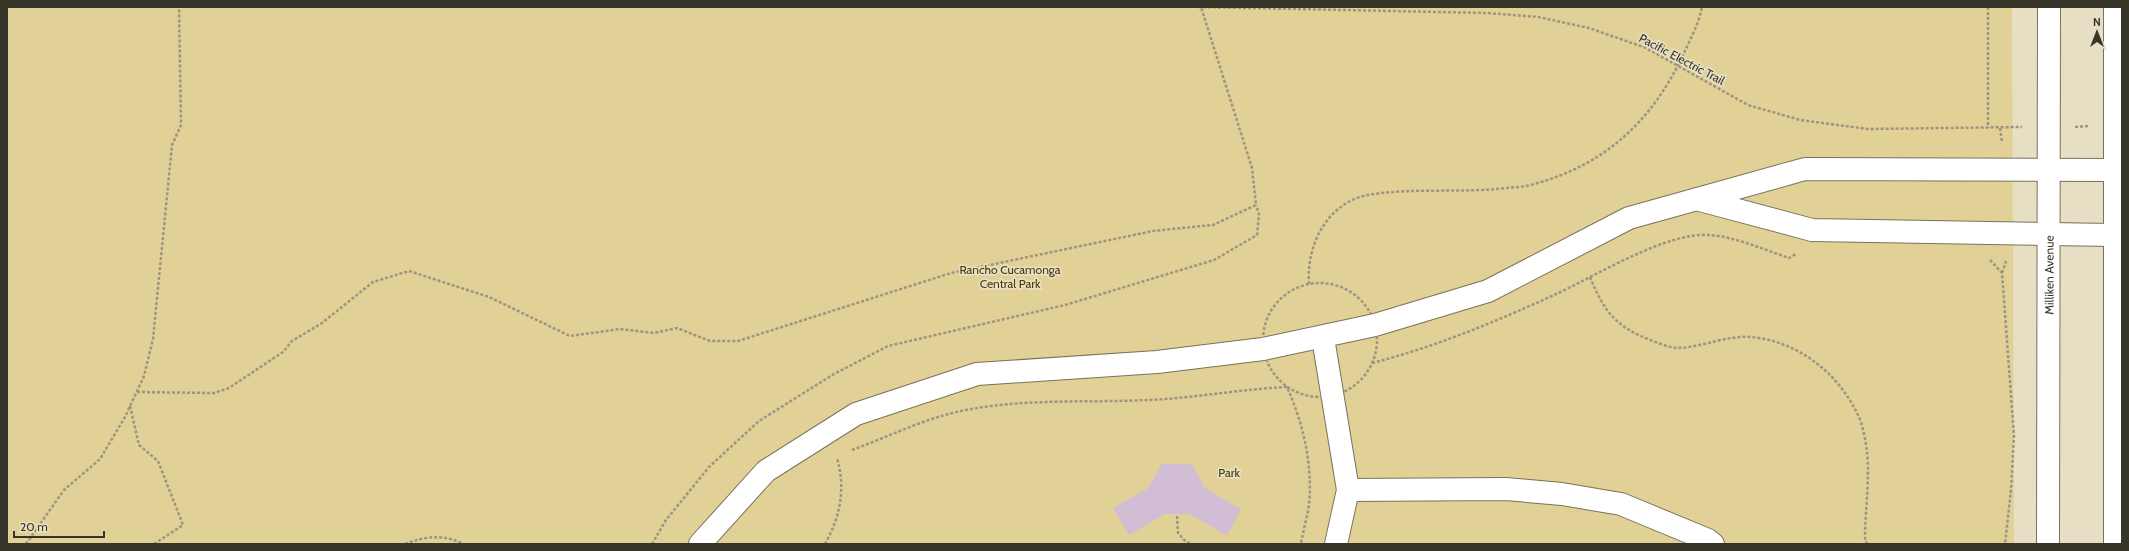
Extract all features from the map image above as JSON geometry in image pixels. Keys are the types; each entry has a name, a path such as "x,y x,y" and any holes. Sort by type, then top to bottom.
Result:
{"main road":[{"name":"Milliken Avenue","path":"2048,544 2050,232 2049,7"},
{"path":"2115,7 2115,544"},
{"path":"700,544 766,470 856,414 977,374 1157,362 1264,349 1323,338 1375,325 1488,291 1629,218 1805,169 2114,170"},
{"path":"1694,199 1812,230 2050,232 2114,235"},
{"path":"1323,338 1348,490 1336,544"},
{"path":"1348,490 1506,489 1562,494 1621,504 1708,540 1713,544"}],"path":[{"path":"26,544 64,490 100,459 130,406 144,376 153,339 172,145 181,124 179,7"},
{"path":"652,544 666,520 709,466 759,421 834,374 888,346 1065,305 1214,260 1257,235 1259,214 1256,205 1252,168 1200,7"},
{"name":"Pacific Electric Trail","path":"1200,7 1488,12 1538,16 1589,28 1646,48 1748,105 1800,120 1868,129 1988,128 1988,7"},
{"path":"1309,284 1308,272 1311,250 1319,230 1334,212 1352,201 1373,194 1484,190 1533,185 1571,172 1603,154 1632,131 1655,105 1671,81 1702,7"},
{"path":"2000,128 2004,170"},
{"path":"136,392 214,393 229,388 283,352 292,341 322,323 373,282 409,271 489,297 570,336 620,329 654,333 677,328 710,341 738,341 951,273 1153,231 1213,225 1256,205"},
{"path":"2005,544 2011,490 2014,436 2002,273 2008,256 2008,232"},
{"path":"1372,362 1410,354 1506,317 1661,243 1684,238 1710,235 1748,244 1789,258 1799,253"},
{"path":"1986,255 2002,273"},
{"path":"1590,277 1604,308 1617,323 1637,336 1678,348 1710,344 1729,338 1750,337 1786,346 1816,361 1840,384 1859,416 1867,454 1865,538 1867,544"},
{"path":"1264,332 1269,315 1279,301 1292,290 1309,284 1326,283 1343,288 1357,297 1368,310"},
{"path":"1349,389 1363,378 1376,351"},
{"path":"1270,368 1288,387 1301,394 1312,396"},
{"path":"850,451 908,428 960,411 1004,404 1046,401 1158,400 1256,388 1288,387"},
{"path":"1288,387 1296,407 1307,454 1309,505 1301,544"},
{"path":"130,406 139,445 158,461 183,525 154,544"},
{"path":"830,460 843,454"},
{"path":"825,544 839,510 842,489 841,472 836,456"},
{"path":"1177,516 1178,533 1186,542 1192,544"},
{"path":"405,544 424,537 452,538 464,544"}],"green space":[{"name":"Rancho Cucamonga Central Park","path":"7,7 2012,7 2014,544 7,544"}],"building":[{"path":"1162,464 1192,464 1205,488 1241,509 1227,536 1190,514 1165,514 1129,535 1113,508 1148,488"}],"park label":[{"name":"Park","path":"1229,472"}]}
